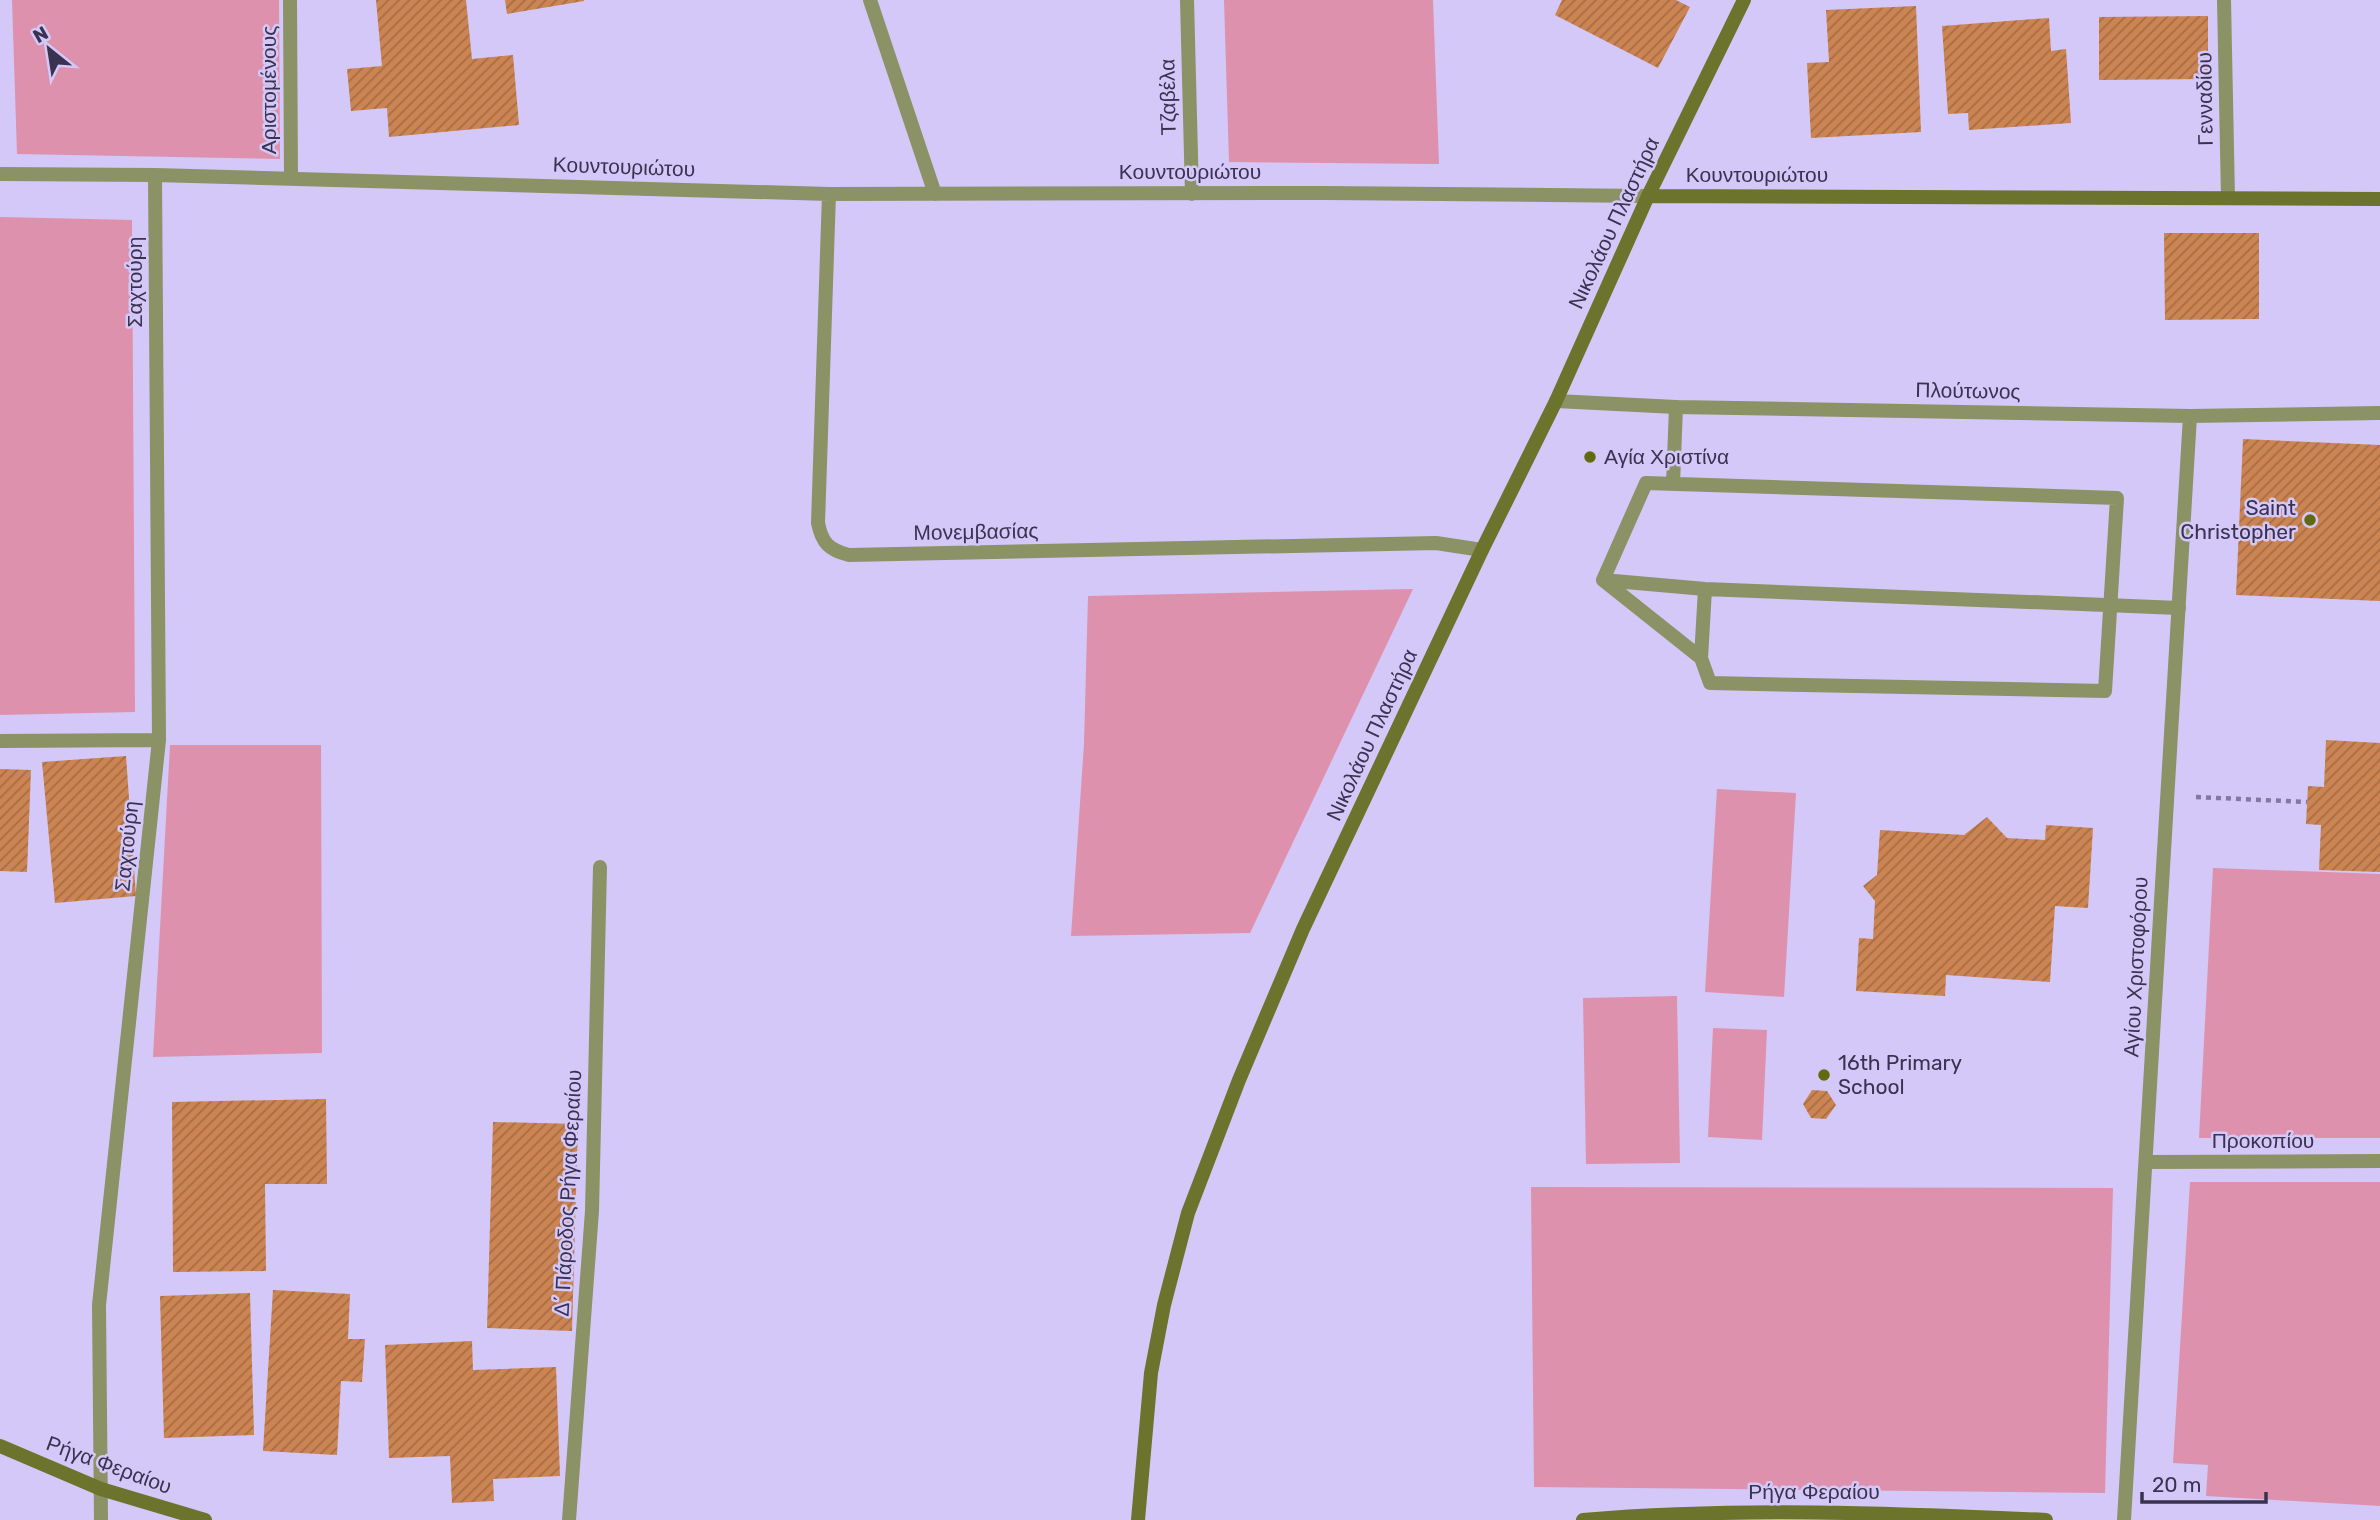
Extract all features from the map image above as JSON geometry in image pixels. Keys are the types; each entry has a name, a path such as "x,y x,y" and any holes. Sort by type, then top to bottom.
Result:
{"main road":[{"name":"Νικολάου Πλαστήρα","path":"1138,1520 1151,1373 1164,1305 1188,1213 1239,1080 1303,929 1482,550 1556,401 1648,196 1744,0"},
{"name":"Κουντουριώτου","path":"1648,196 2380,199"},
{"name":"Ρήγα Φεραίου","path":"0,1446 101,1489 205,1520"},
{"name":"Ρήγα Φεραίου","path":"1583,1520 1906,1513 2046,1520"}],"street":[{"name":"Αριστομένους","path":"290,0 291,179"},
{"path":"870,0 934,194"},
{"name":"Τζαβέλα","path":"1187,0 1192,194"},
{"name":"Γενναδίου","path":"2224,0 2228,198"},
{"name":"Κουντουριώτου","path":"0,174 155,175 829,194 1648,196"},
{"name":"Σαχτούρη","path":"101,1520 99,1305 159,740 155,175"},
{"name":"Μονεμβασίας","path":"829,194 818,523 821,539 833,551 849,555 1436,543 1482,550"},
{"name":"Πλούτωνος","path":"1556,401 1676,407 2190,416 2380,413"},
{"path":"1673,484 1676,407"},
{"name":"Αγίου Χριστοφόρου","path":"2124,1520 2190,416"},
{"path":"1603,580 1646,483 2117,498 2105,691 1710,683 1701,657 1705,589"},
{"path":"1603,580 1705,589 2179,608"},
{"path":"1603,580 1701,657"},
{"path":"0,741 159,740"},
{"name":"Δ΄ Πάροδος Ρήγα Φεραίου","path":"569,1520 592,1210 600,867"},
{"name":"Προκοπίου","path":"2146,1162 2380,1161"}],"path":[{"path":"2168,795 2307,802"}],"shaded area":[{"path":"12,0 279,0 280,159 17,154"},
{"path":"1224,0 1433,0 1439,164 1229,162"},
{"path":"0,217 132,220 135,712 0,715"},
{"path":"1413,589 1250,933 1071,936 1084,744 1088,596"},
{"path":"170,745 321,745 322,1053 153,1057"},
{"path":"1717,789 1796,793 1784,997 1705,992"},
{"path":"2213,868 2380,874 2380,1138 2199,1138"},
{"path":"1677,996 1680,1163 1586,1164 1583,998"},
{"path":"1713,1028 1767,1030 1762,1140 1708,1137"},
{"path":"2190,1182 2380,1182 2380,1506 2206,1496 2208,1465 2173,1463"},
{"path":"1531,1187 2113,1188 2105,1493 1534,1487"}],"building":[{"path":"376,0 466,0 472,59 513,55 519,125 389,137 387,108 351,111 347,69 382,66"},
{"path":"505,0 584,0 584,1 507,14"},
{"path":"1562,0 1676,0 1690,7 1658,68 1555,15"},
{"path":"1916,6 1921,132 1811,138 1807,63 1829,62 1826,10"},
{"path":"2208,16 2208,79 2099,80 2099,17"},
{"path":"2049,18 2051,51 2066,49 2071,123 1969,130 1968,113 1948,114 1942,26"},
{"path":"2164,233 2259,233 2259,319 2165,320"},
{"name":"Saint Christopher","path":"2243,439 2380,445 2380,601 2236,595"},
{"path":"2326,740 2380,743 2380,872 2319,870 2321,825 2306,824 2308,786 2324,787"},
{"path":"126,756 136,896 55,903 42,762"},
{"path":"0,769 31,770 27,872 0,871"},
{"path":"1987,817 2007,838 2045,840 2046,825 2093,828 2088,908 2055,906 2050,982 1946,975 1945,996 1856,991 1859,938 1873,939 1875,901 1863,886 1877,875 1880,830 1964,835"},
{"path":"1812,1090 1827,1091 1836,1105 1826,1119 1811,1118 1803,1104"},
{"path":"326,1099 327,1184 265,1184 266,1271 173,1272 172,1102"},
{"path":"493,1122 578,1124 572,1331 487,1328"},
{"path":"273,1290 350,1294 348,1339 365,1339 362,1382 341,1381 337,1455 263,1451"},
{"path":"250,1293 254,1435 164,1438 160,1296"},
{"path":"472,1341 473,1370 556,1367 560,1476 493,1479 494,1501 452,1503 450,1456 389,1458 385,1345"}],"place":[{"name":"Αγία Χριστίνα","path":"1590,457"},
{"name":"Saint Christopher","path":"2310,520"},
{"name":"16th Primary School","path":"1824,1075"}]}
